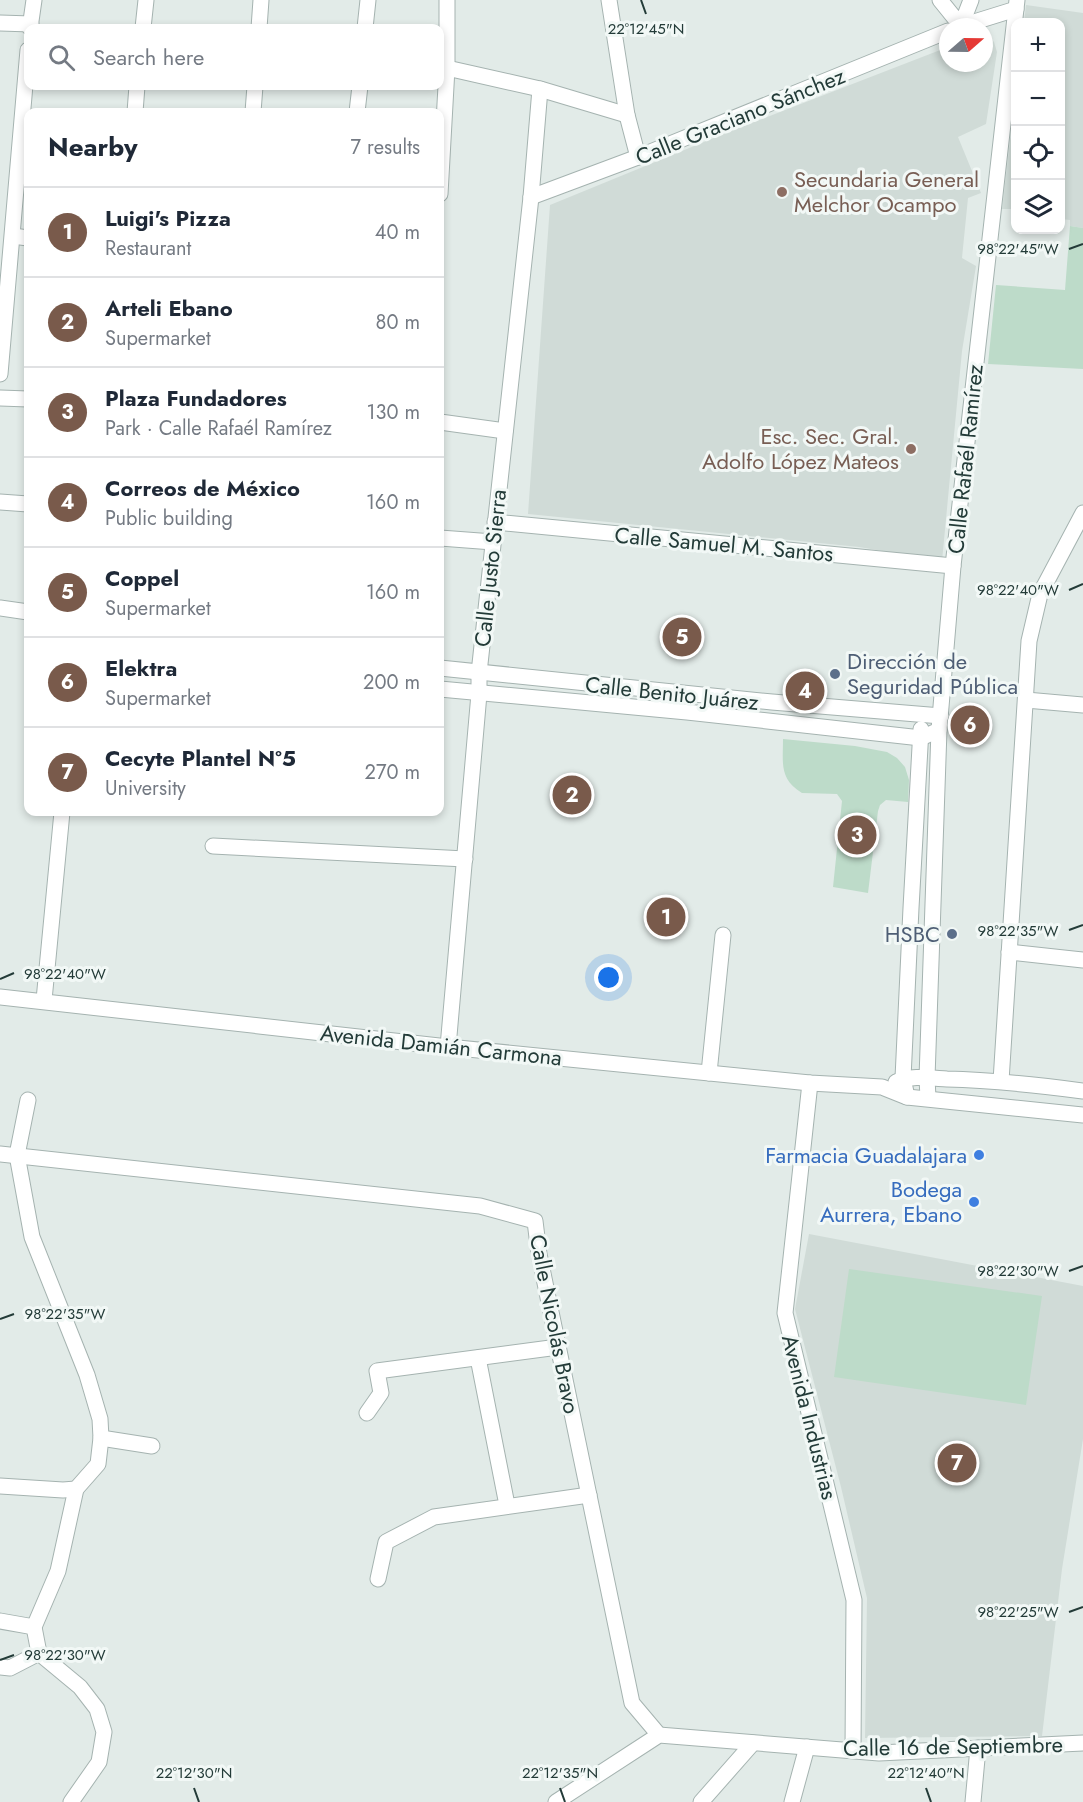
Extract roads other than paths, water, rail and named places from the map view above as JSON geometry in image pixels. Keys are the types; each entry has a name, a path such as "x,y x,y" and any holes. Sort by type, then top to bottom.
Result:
{"street":[{"path":"31,24 33,0"},
{"path":"143,24 146,0"},
{"path":"259,24 261,0"},
{"path":"365,24 368,0"},
{"path":"444,122 447,0"},
{"path":"609,0 627,115 638,157"},
{"path":"940,0 950,18"},
{"path":"961,18 971,0"},
{"name":"Calle Graciano Sánchez","path":"982,18 1016,5"},
{"name":"Calle Rafaél Ramírez","path":"928,1098 940,723 953,566 1016,5"},
{"path":"0,23 24,25"},
{"name":"Calle Graciano Sánchez","path":"531,197 638,157 939,35"},
{"path":"447,68 540,89 627,115"},
{"name":"Calle Justo Sierra","path":"448,1047 479,674 531,197 540,89"},
{"path":"0,374 25,90"},
{"path":"135,108 137,90"},
{"path":"253,108 255,90"},
{"path":"357,108 360,90"},
{"path":"13,236 24,237"},
{"path":"0,398 24,399"},
{"path":"444,423 505,431"},
{"path":"0,502 24,504"},
{"path":"1001,1081 1029,641 1041,594 1083,513"},
{"name":"Calle Samuel M. Santos","path":"495,522 953,566"},
{"path":"444,538 493,542"},
{"path":"0,608 24,611"},
{"name":"Calle Benito Juárez","path":"444,669 479,674 921,716 940,723"},
{"name":"Calle Benito Juárez","path":"444,690 770,721 921,738"},
{"path":"1026,700 1083,705"},
{"path":"770,721 772,702"},
{"path":"907,1097 903,1078 921,716"},
{"path":"921,738 940,723"},
{"path":"44,1000 62,816"},
{"path":"213,846 465,859"},
{"path":"709,1073 723,935"},
{"path":"1009,952 1083,960"},
{"name":"Avenida Damián Carmona","path":"0,997 44,1000 448,1047 810,1083 882,1087 907,1097 1083,1115"},
{"path":"903,1078 1001,1081 1083,1091"},
{"name":"Avenida Damián Carmona","path":"882,1087 903,1078"},
{"name":"Avenida Industrias","path":"810,1083 785,1313 854,1600 853,1750"},
{"path":"28,1100 17,1155 32,1237 87,1375 100,1419 101,1438 98,1464 76,1489 58,1571 34,1627 39,1653 80,1687 97,1709 104,1732 99,1762 71,1802"},
{"name":"Calle Nicolás Bravo","path":"0,1154 480,1206 535,1221 539,1254 632,1703 658,1736"},
{"path":"367,1413 381,1393 376,1371 558,1347"},
{"path":"478,1358 507,1505"},
{"path":"101,1438 152,1446"},
{"path":"0,1486 76,1489"},
{"path":"378,1579 386,1542 434,1517 589,1495"},
{"path":"0,1621 34,1627"},
{"path":"0,1667 10,1668 39,1653"},
{"path":"555,1802 658,1736"},
{"name":"Calle 16 de Septiembre","path":"658,1736 879,1752 1083,1743"},
{"path":"701,1802 753,1743"},
{"path":"792,1802 807,1747"},
{"path":"974,1802 978,1748"}],"place":[{"name":"Secundaria General Melchor Ocampo","path":"782,192"},
{"name":"Esc. Sec. Gral. Adolfo López Mateos","path":"911,449"},
{"name":"Coppel","path":"682,637"},
{"name":"Dirección de Seguridad Pública","path":"835,674"},
{"name":"Correos de México","path":"805,691"},
{"name":"Elektra","path":"970,725"},
{"name":"Arteli Ebano","path":"572,795"},
{"name":"Plaza Fundadores","path":"857,835"},
{"name":"Luigi's Pizza","path":"666,917"},
{"name":"HSBC","path":"952,934"},
{"name":"Farmacia Guadalajara","path":"979,1155"},
{"name":"Bodega Aurrera, Ebano","path":"974,1202"},
{"name":"Cecyte Plantel N°5","path":"957,1463"}]}
